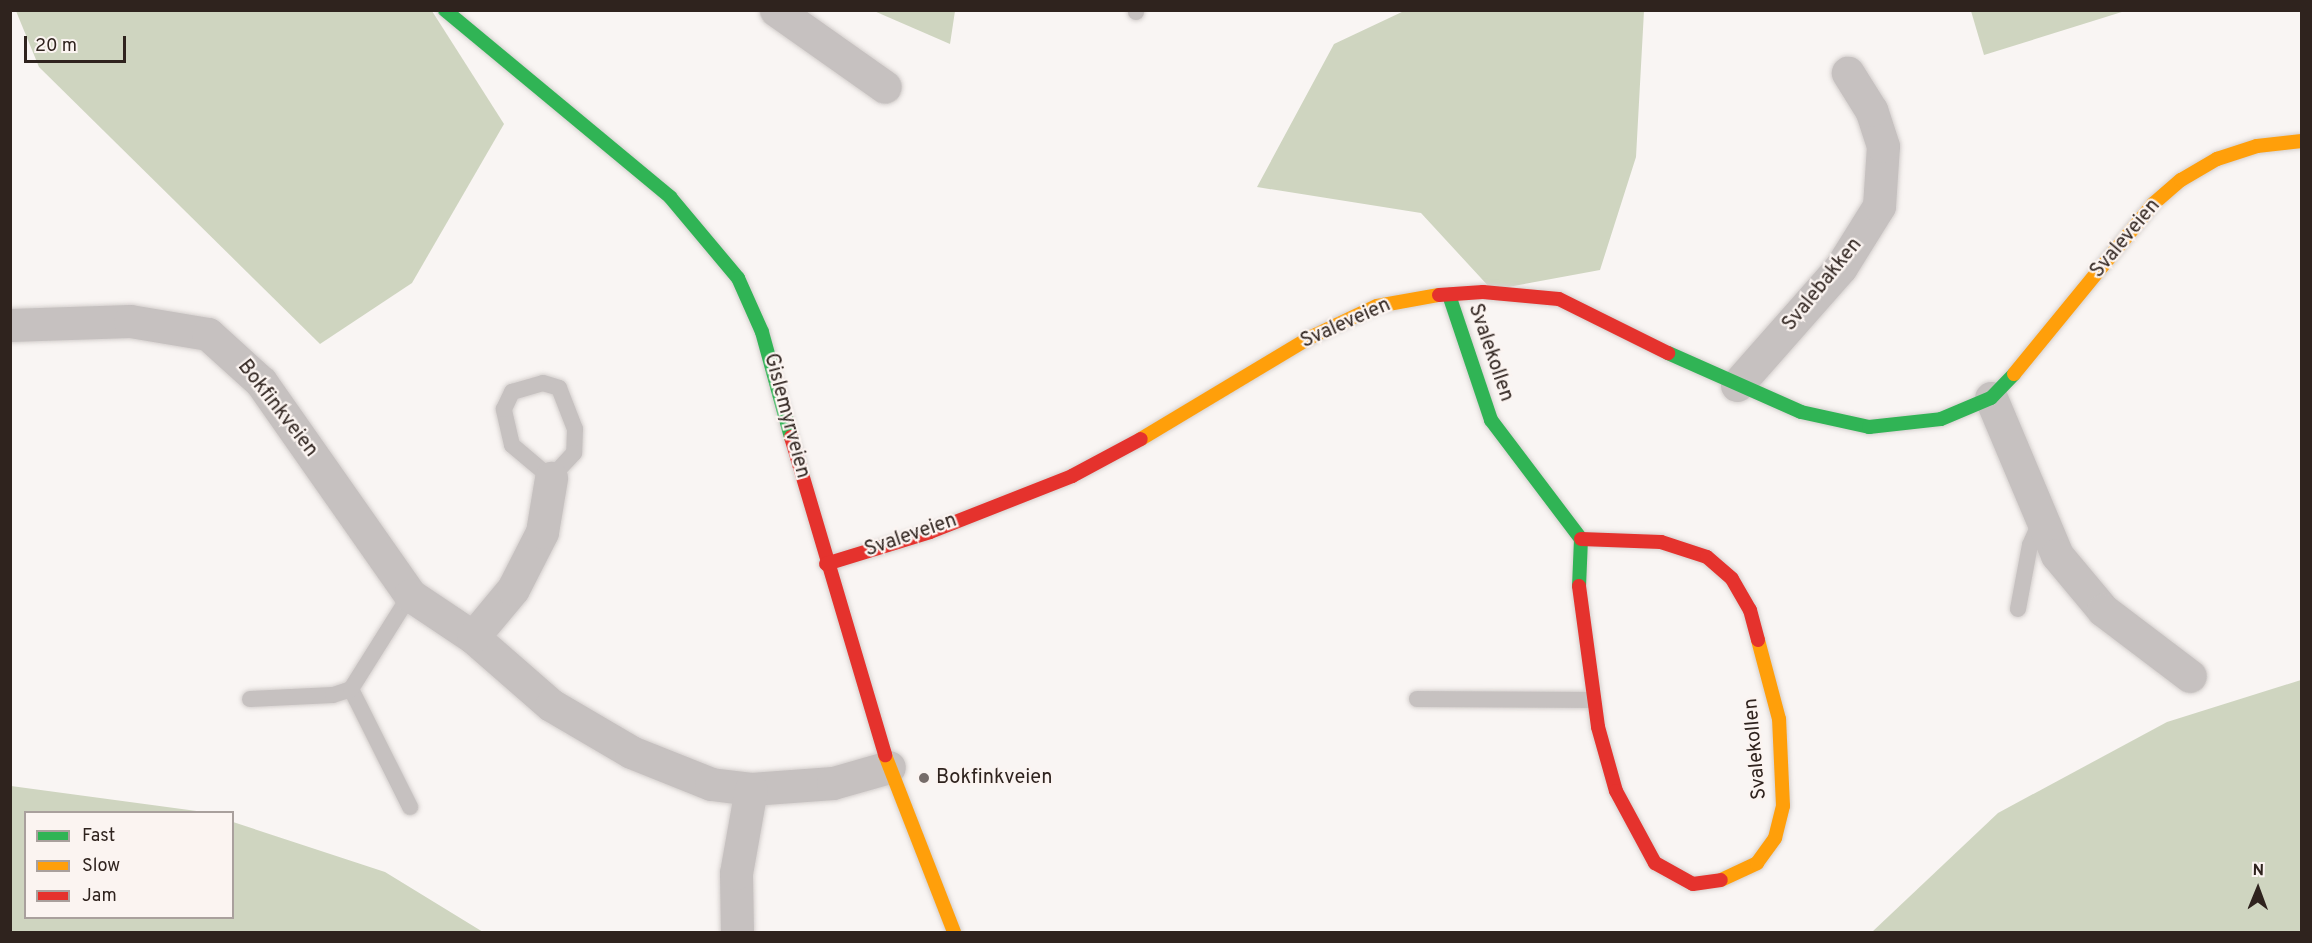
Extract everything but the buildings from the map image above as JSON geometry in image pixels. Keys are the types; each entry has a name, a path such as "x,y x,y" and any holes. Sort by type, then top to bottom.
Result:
{"street":[{"name":"Gislemyrveien","path":"446,10 670,197 731,268 762,332 826,564 889,767 954,933"},
{"path":"776,10 885,87"},
{"name":"Svalebakken","path":"1737,385 1841,267 1879,206 1883,146 1871,110 1848,73"},
{"name":"Svaleveien","path":"826,564 930,532 1072,476 1179,419 1311,337 1377,306 1449,295 1558,299 1737,385 1801,412 1869,427 1941,419 1991,398 2052,334 2153,204 2181,180 2247,149 2301,141"},
{"name":"Svalekollen","path":"1449,295 1463,349 1491,420 1581,539 1577,561 1593,700 1616,791 1655,863 1693,884 1715,883 1756,863 1775,838 1783,806 1783,763 1771,681 1750,610 1732,579 1707,557 1661,542 1617,536 1581,539"},
{"name":"Bokfinkveien","path":"10,325 130,321 208,334 261,382 410,595 473,637 551,705 631,752 711,784 751,789 833,783 889,767"},
{"path":"1991,398 2040,523 2057,555 2103,610 2190,676"},
{"path":"473,637 513,589 542,532 551,478"},
{"path":"737,933 736,873 751,789"}],"lane":[{"path":"526,384 559,388 570,406 574,453 551,478 525,461 506,428 504,409 512,392 526,384"},
{"path":"2018,609 2030,545 2040,523"},
{"path":"250,699 333,695 351,689 410,595"},
{"path":"351,689 410,807"},
{"path":"1417,699 1593,700"}],"green space":[{"path":"1971,10 2125,11 1984,55"},
{"path":"16,11 432,11 504,124 412,283 320,344 39,67"},
{"path":"874,11 955,11 950,44"},
{"path":"1404,11 1644,11 1636,157 1600,270 1492,290 1421,213 1257,187 1334,44"},
{"path":"2301,680 2301,932 1872,932 1998,813 2167,722"},
{"path":"11,786 197,811 24,811 24,919 234,919 234,822 385,872 483,932 11,932"}],"traffic: fast":[{"path":"445,10 670,197 738,278 762,332 791,437"},
{"path":"1449,295 1491,420 1581,539 1579,586"},
{"path":"1668,353 1801,412 1869,427 1941,419 1991,398 2014,374"}],"traffic: slow":[{"path":"2014,374 2153,204 2181,180 2217,159 2257,146 2302,141"},
{"path":"1141,439 1311,337 1377,306 1439,295"},
{"path":"1721,880 1757,863 1775,838 1783,806 1779,719 1758,640"},
{"path":"885,755 954,932"}],"traffic: jam":[{"path":"1439,295 1483,292 1559,299 1668,353"},
{"path":"791,437 885,755"},
{"path":"826,564 930,532 1072,476 1141,439"},
{"path":"1581,539 1661,542 1707,557 1732,579 1750,610 1758,640"},
{"path":"1579,586 1598,727 1616,791 1655,863 1693,884 1721,880"}],"place":[{"name":"Bokfinkveien","path":"924,778"}]}
